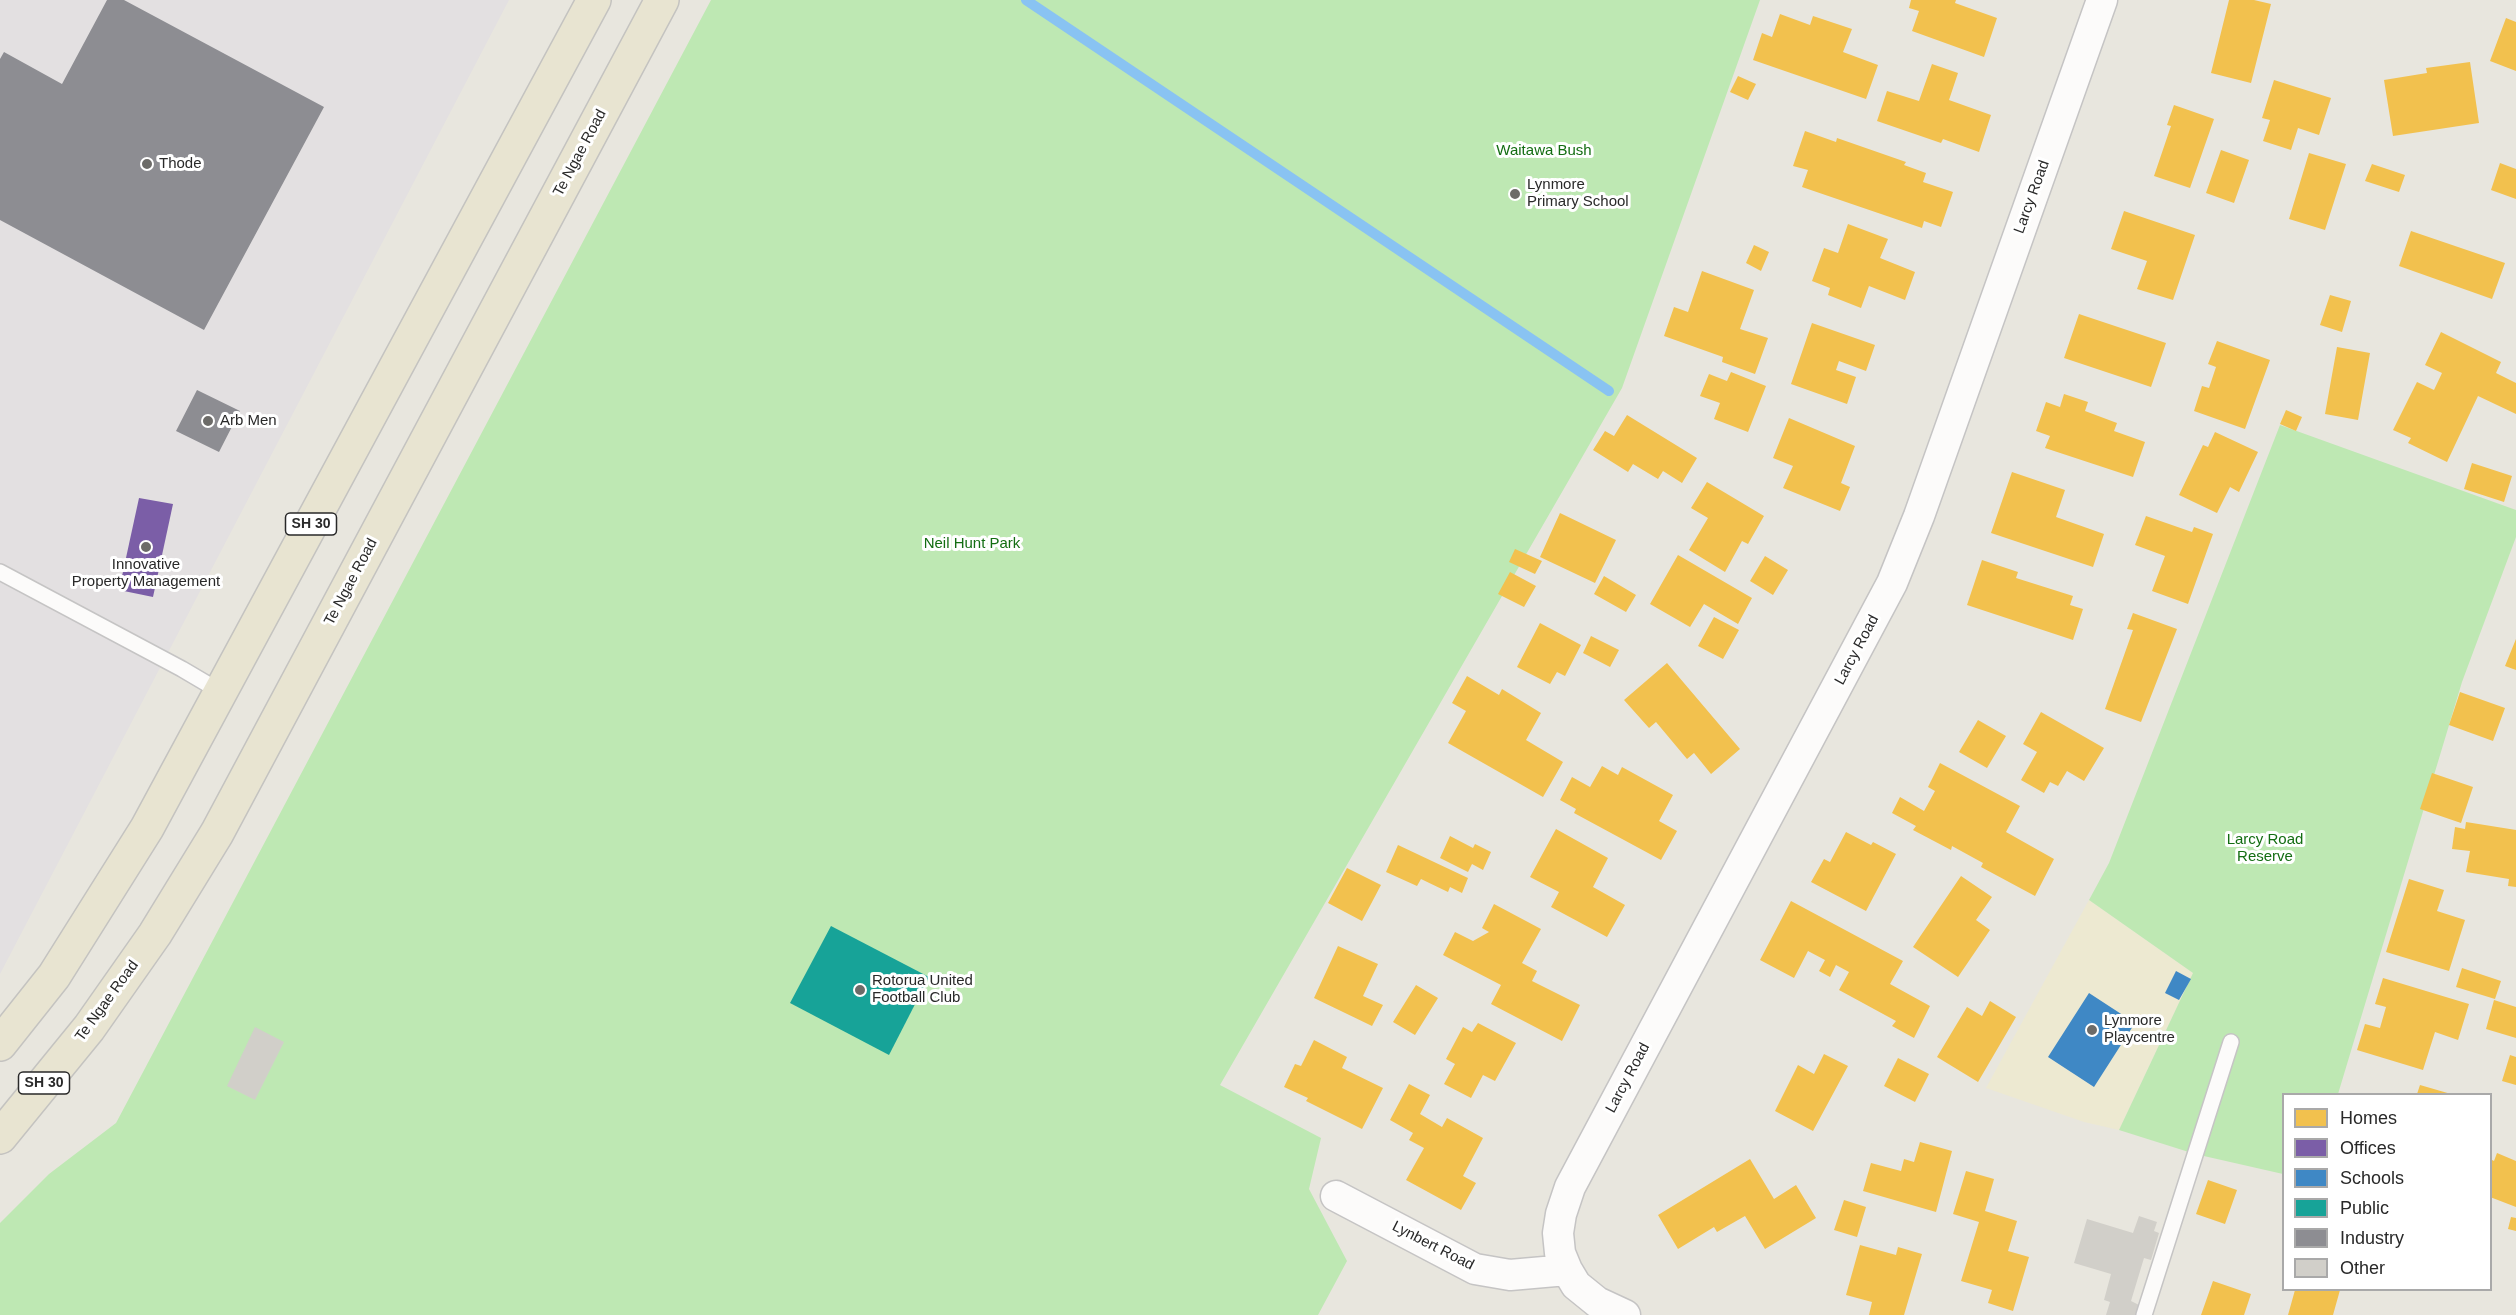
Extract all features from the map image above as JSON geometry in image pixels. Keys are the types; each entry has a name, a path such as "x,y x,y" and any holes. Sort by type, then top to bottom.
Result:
{"highway":[{"name":"SH 30","path":"2,1040 54,976 147,828 594,0"},
{"name":"Te Ngae Road","path":"0,1137 95,1018 155,934 217,833 662,0"}],"street":[{"name":"Larcy Road","path":"1567,1270 1560,1253 1558,1233 1561,1214 1574,1180 1892,583 1919,516 2102,0"},
{"name":"Lynbert Road","path":"1336,1196 1475,1269 1510,1275 1567,1270"},
{"path":"1567,1270 1576,1285 1597,1302 1625,1315"}],"lane":[{"path":"0,572 221,692"},
{"path":"2144,1315 2231,1042"}],"shaded area":[{"path":"0,0 509,0 0,974"},
{"name":"Lynmore Playcentre","path":"2089,900 2193,973 2119,1130 2084,1122 1986,1088"}],"green space":[{"name":"Neil Hunt Park","path":"711,0 1760,0 1622,388 1220,1085 1321,1138 1309,1189 1347,1261 1318,1315 0,1315 0,1223 49,1174 116,1123"},
{"name":"Larcy Road Reserve","path":"2280,425 2516,510 2516,537 2462,682 2338,1093 2282,1093 2282,1174 2195,1154 2119,1130 2193,973 2089,900 2109,863"}],"building: Homes":[{"path":"1911,0 1956,0 1955,3 1997,18 1984,57 1912,31 1919,11 1909,8"},
{"path":"2229,0 2254,0 2271,4 2251,83 2211,73"},
{"path":"1780,14 1810,25 1813,16 1852,29 1843,52 1878,65 1866,99 1753,60 1762,33 1772,37"},
{"path":"2506,18 2516,22 2516,71 2490,61"},
{"path":"2470,62 2479,123 2393,136 2384,80 2427,73 2426,68"},
{"path":"1932,64 1958,73 1949,100 1991,115 1979,152 1943,139 1941,143 1877,121 1887,91 1919,101"},
{"path":"1738,76 1756,84 1748,100 1730,92"},
{"path":"2274,80 2331,98 2319,135 2298,128 2291,150 2263,141 2270,120 2262,118"},
{"path":"2174,105 2214,119 2190,188 2154,176 2171,126 2167,125"},
{"path":"1805,131 1836,142 1837,138 1906,162 1904,165 1926,173 1923,182 1953,192 1941,227 1924,221 1922,228 1802,187 1808,170 1793,166"},
{"path":"2221,150 2249,160 2234,203 2206,193"},
{"path":"2309,153 2346,164 2325,230 2289,219"},
{"path":"2500,163 2516,169 2516,199 2491,190"},
{"path":"2372,164 2405,175 2399,192 2365,181"},
{"path":"2124,211 2195,235 2173,300 2137,289 2147,261 2111,249"},
{"path":"1848,224 1888,239 1880,258 1915,272 1905,300 1869,286 1861,308 1828,295 1830,288 1812,281 1824,248 1838,253"},
{"path":"2411,231 2505,263 2492,299 2399,266"},
{"path":"1754,245 1769,252 1761,271 1746,263"},
{"path":"1702,271 1754,290 1740,329 1768,338 1755,374 1722,362 1723,357 1664,336 1674,307 1688,312"},
{"path":"2330,295 2351,301 2342,332 2320,325"},
{"path":"2079,314 2166,343 2151,387 2064,358"},
{"path":"1812,323 1875,345 1866,371 1839,361 1836,370 1856,377 1847,404 1791,384"},
{"path":"2441,332 2501,362 2496,373 2516,383 2516,414 2478,396 2447,462 2408,443 2411,438 2393,430 2417,382 2434,390 2442,373 2425,365"},
{"path":"2217,341 2270,360 2245,429 2194,411 2202,386 2209,388 2216,367 2208,364"},
{"path":"2337,347 2370,353 2358,420 2325,414"},
{"path":"1731,372 1766,386 1748,432 1714,419 1720,403 1700,396 1709,374 1727,381"},
{"path":"2064,394 2088,402 2085,411 2117,423 2114,431 2145,442 2133,477 2045,448 2050,436 2036,431 2046,402 2060,407"},
{"path":"2286,410 2302,417 2296,431 2280,424"},
{"path":"1627,415 1697,458 1682,483 1663,471 1658,479 1633,464 1628,472 1593,450 1605,431 1614,436"},
{"path":"1789,418 1855,446 1841,483 1850,487 1840,511 1783,488 1793,466 1773,458"},
{"path":"2215,432 2258,452 2239,492 2230,487 2217,513 2179,495 2203,445 2208,447"},
{"path":"2472,463 2512,476 2504,502 2464,489"},
{"path":"2012,472 2065,490 2056,517 2104,534 2093,567 1991,533"},
{"path":"1707,482 1764,516 1748,544 1742,541 1725,572 1689,550 1708,518 1691,508"},
{"path":"1560,513 1616,540 1595,583 1540,557"},
{"path":"2146,516 2192,532 2194,527 2213,534 2188,604 2152,591 2165,556 2135,545"},
{"path":"1515,549 1542,561 1535,574 1509,562"},
{"path":"1678,555 1752,598 1738,624 1704,604 1690,627 1650,604"},
{"path":"1765,556 1788,570 1773,595 1750,581"},
{"path":"1982,560 2018,572 2016,578 2073,596 2070,605 2083,609 2073,640 1967,605"},
{"path":"1510,572 1536,586 1524,607 1498,594"},
{"path":"1604,576 1636,595 1626,612 1594,594"},
{"path":"2133,613 2177,629 2141,722 2105,709 2133,630 2127,629"},
{"path":"1714,617 1739,630 1723,659 1698,646"},
{"path":"1540,623 1581,645 1565,676 1557,672 1550,684 1517,667"},
{"path":"1591,636 1619,650 1610,667 1583,653"},
{"path":"2516,639 2516,670 2505,666"},
{"path":"1667,663 1740,749 1711,774 1694,753 1687,759 1656,722 1649,728 1624,700"},
{"path":"1467,676 1499,695 1502,689 1541,713 1526,740 1563,762 1543,797 1448,743 1466,711 1452,703"},
{"path":"2460,692 2505,708 2493,741 2449,725"},
{"path":"2041,712 2104,748 2084,781 2067,771 2058,786 2050,782 2044,793 2021,780 2037,752 2023,744"},
{"path":"1978,720 2006,736 1987,768 1959,752"},
{"path":"1940,763 2020,806 2006,832 2054,859 2035,896 1981,867 1983,863 1952,846 1951,850 1913,830 1916,826 1892,813 1900,797 1924,811 1935,791 1928,787"},
{"path":"1602,766 1618,775 1622,767 1673,795 1659,821 1677,831 1661,860 1574,813 1576,809 1560,800 1572,777 1590,787"},
{"path":"2432,773 2473,787 2461,823 2420,809"},
{"path":"2466,822 2516,830 2516,887 2508,886 2509,879 2466,872 2470,851 2452,849 2455,827 2465,829"},
{"path":"1556,829 1608,858 1593,887 1625,905 1607,937 1551,907 1559,892 1530,877"},
{"path":"1846,832 1871,845 1873,842 1896,854 1866,911 1811,882 1824,859 1830,862"},
{"path":"1450,836 1473,848 1475,844 1491,852 1483,870 1472,864 1468,872 1440,858"},
{"path":"1398,845 1468,878 1462,893 1450,887 1448,892 1421,879 1417,886 1386,872"},
{"path":"1347,868 1381,885 1362,921 1328,903"},
{"path":"1961,876 1992,897 1976,920 1990,930 1958,977 1913,947"},
{"path":"2409,879 2444,890 2437,911 2465,920 2449,971 2386,952"},
{"path":"1791,901 1903,961 1890,984 1930,1006 1914,1038 1892,1026 1896,1021 1839,990 1849,972 1836,965 1830,977 1819,971 1825,960 1808,951 1794,978 1760,960"},
{"path":"1494,904 1541,929 1522,963 1537,971 1532,981 1580,1005 1562,1041 1491,1004 1501,985 1443,955 1455,932 1473,941 1489,932 1482,928"},
{"path":"1338,946 1378,964 1363,996 1383,1005 1372,1026 1314,998"},
{"path":"2462,968 2501,981 2495,999 2456,987"},
{"path":"2383,978 2469,1004 2458,1040 2435,1032 2423,1070 2357,1050 2365,1024 2380,1028 2386,1007 2375,1004"},
{"path":"1416,985 1438,998 1415,1035 1393,1022"},
{"path":"2494,1000 2516,1007 2516,1038 2486,1029"},
{"path":"1990,1001 2016,1017 1978,1082 1937,1057 1967,1007 1982,1016"},
{"path":"1478,1023 1516,1043 1495,1081 1483,1075 1471,1098 1444,1084 1455,1064 1446,1059 1463,1027 1472,1032"},
{"path":"1314,1040 1347,1057 1342,1068 1383,1088 1362,1129 1306,1101 1308,1098 1284,1087 1295,1064 1301,1066"},
{"path":"1824,1054 1848,1066 1813,1131 1775,1111 1798,1065 1814,1074"},
{"path":"2510,1055 2516,1057 2516,1085 2502,1081"},
{"path":"1898,1058 1929,1074 1915,1102 1884,1086"},
{"path":"1409,1084 1430,1095 1420,1114 1442,1127 1447,1118 1483,1138 1463,1176 1476,1183 1461,1210 1406,1180 1424,1148 1409,1140 1413,1133 1390,1120"},
{"path":"2420,1085 2448,1093 2417,1093"},
{"path":"1920,1142 1952,1151 1936,1212 1863,1191 1871,1163 1901,1171 1904,1159 1914,1162"},
{"path":"2497,1153 2516,1161 2516,1207 2492,1198 2492,1160 2494,1161"},
{"path":"1750,1159 1774,1199 1796,1185 1816,1218 1765,1249 1745,1216 1717,1232 1714,1227 1678,1249 1658,1215"},
{"path":"1966,1171 1994,1179 1985,1211 2017,1221 2008,1251 2029,1257 2013,1311 1988,1303 1992,1290 1961,1281 1979,1222 1953,1214"},
{"path":"2208,1180 2237,1190 2225,1224 2196,1214"},
{"path":"1844,1200 1866,1207 1857,1237 1834,1230"},
{"path":"2511,1217 2516,1218 2516,1231 2508,1229"},
{"path":"1860,1245 1896,1255 1898,1247 1922,1254 1904,1315 1869,1315 1872,1302 1846,1295"},
{"path":"2213,1281 2251,1294 2244,1315 2201,1315"},
{"path":"2295,1291 2340,1291 2333,1315 2288,1315"}],"building: Offices":[{"name":"Innovative Property Management","path":"139,498 173,504 153,597 119,590"}],"building: Schools":[{"path":"2176,971 2191,979 2179,1000 2165,993"},
{"path":"2089,993 2135,1023 2094,1087 2048,1057"}],"building: Public":[{"name":"Rotorua United Football Club","path":"831,926 929,977 889,1055 790,1003"}],"building: Industry":[{"name":"Thode","path":"107,0 124,0 324,107 204,330 0,220 0,59 4,52 62,84"},
{"name":"Arb Men","path":"197,390 240,411 219,452 176,431"}],"building: Other":[{"path":"255,1027 284,1042 255,1100 227,1086"},
{"path":"2139,1216 2157,1222 2154,1231 2159,1233 2151,1260 2144,1258 2131,1301 2139,1305 2136,1315 2106,1315 2110,1302 2104,1300 2111,1274 2074,1263 2087,1219 2133,1233"}],"waterway":[{"path":"1026,0 1609,391"}],"place":[{"name":"Thode","path":"147,164"},
{"name":"Lynmore Primary School","path":"1515,194"},
{"name":"Arb Men","path":"208,421"},
{"name":"Innovative Property Management","path":"146,547"},
{"name":"Rotorua United Football Club","path":"860,990"},
{"name":"Lynmore Playcentre","path":"2092,1030"}],"park label":[{"name":"Waitawa Bush","path":"1544,151"}]}
